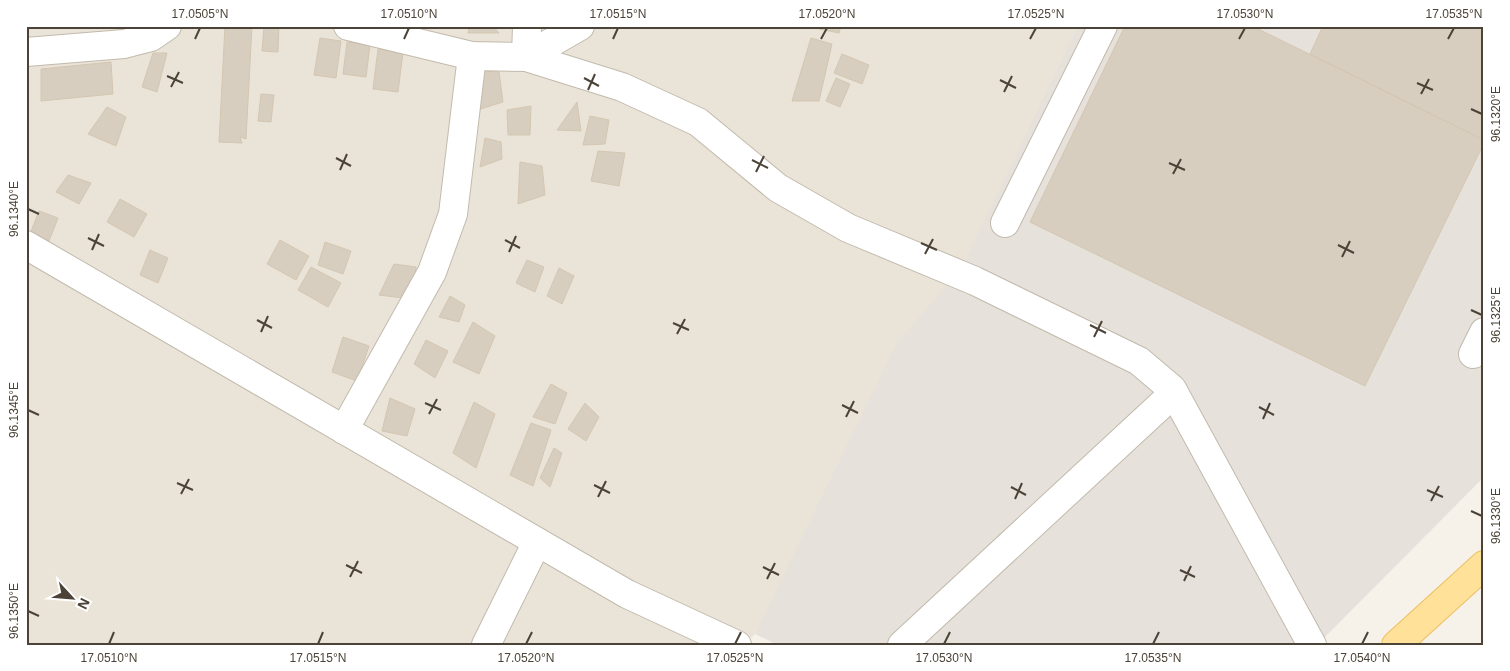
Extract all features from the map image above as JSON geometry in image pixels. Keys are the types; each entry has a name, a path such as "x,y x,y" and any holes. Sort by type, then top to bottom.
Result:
{"main road":[{"path":"1396,645 1484,565"}],"street":[{"path":"26,52 124,44 151,37 167,26"},
{"path":"348,26 472,56 526,57 622,87 698,122 778,188 848,228 975,281 1139,360 1172,389 1312,645"},
{"path":"526,57 527,26"},
{"path":"526,57 580,26"},
{"path":"1005,223 1103,26"},
{"path":"344,430 432,272 453,214 472,56"},
{"path":"26,245 628,594 737,645"},
{"path":"902,645 1174,393"},
{"path":"486,645 537,542"}],"shaded area":[{"path":"26,26 1087,26 962,267 755,634 744,645 26,645"},
{"path":"1078,26 1484,26 1484,477 1317,645 778,645 755,634 896,344 962,267"}],"building":[{"path":"225,26 252,26 246,139 240,137 242,143 219,142"},
{"path":"264,26 279,26 278,52 262,51"},
{"path":"469,26 495,26 499,33 468,33"},
{"path":"820,26 841,26 839,33 819,29"},
{"path":"1125,26 1252,26 1484,140 1365,386 1030,222"},
{"path":"1323,26 1484,26 1484,140 1310,54"},
{"path":"320,38 341,41 336,78 314,75"},
{"path":"811,38 832,44 819,101 792,101"},
{"path":"347,42 370,45 366,77 343,74"},
{"path":"378,49 403,52 398,92 373,89"},
{"path":"153,53 167,53 157,92 142,87"},
{"path":"842,54 869,65 862,84 834,73"},
{"path":"111,62 113,94 41,101 41,69"},
{"path":"481,71 499,72 503,102 474,111"},
{"path":"836,78 850,84 840,107 826,101"},
{"path":"261,94 274,95 271,122 258,121"},
{"path":"577,102 581,131 557,130"},
{"path":"531,106 530,135 508,135 507,110"},
{"path":"107,107 126,117 116,146 88,134"},
{"path":"590,116 609,120 605,144 583,145"},
{"path":"485,138 501,142 502,159 480,167"},
{"path":"598,151 625,153 619,186 591,181"},
{"path":"520,162 542,166 545,195 518,204"},
{"path":"68,175 91,183 79,204 56,192"},
{"path":"120,199 147,214 134,237 107,222"},
{"path":"39,211 58,218 49,241 30,234"},
{"path":"280,240 309,256 296,280 267,264"},
{"path":"325,242 351,251 343,274 318,265"},
{"path":"150,250 168,258 158,283 140,275"},
{"path":"527,260 544,267 535,292 516,283"},
{"path":"394,264 416,267 412,299 379,295"},
{"path":"311,267 341,283 328,307 298,290"},
{"path":"559,268 574,276 562,304 547,296"},
{"path":"450,296 465,305 459,322 439,317"},
{"path":"473,322 495,336 479,374 453,362"},
{"path":"343,337 369,346 357,381 332,372"},
{"path":"426,340 448,351 435,378 414,364"},
{"path":"551,384 567,393 555,424 533,417"},
{"path":"390,398 415,409 407,436 382,431"},
{"path":"474,402 495,414 476,468 453,453"},
{"path":"585,403 599,417 586,441 568,429"},
{"path":"531,423 551,430 533,486 510,475"},
{"path":"554,448 562,453 550,487 540,478"}]}
